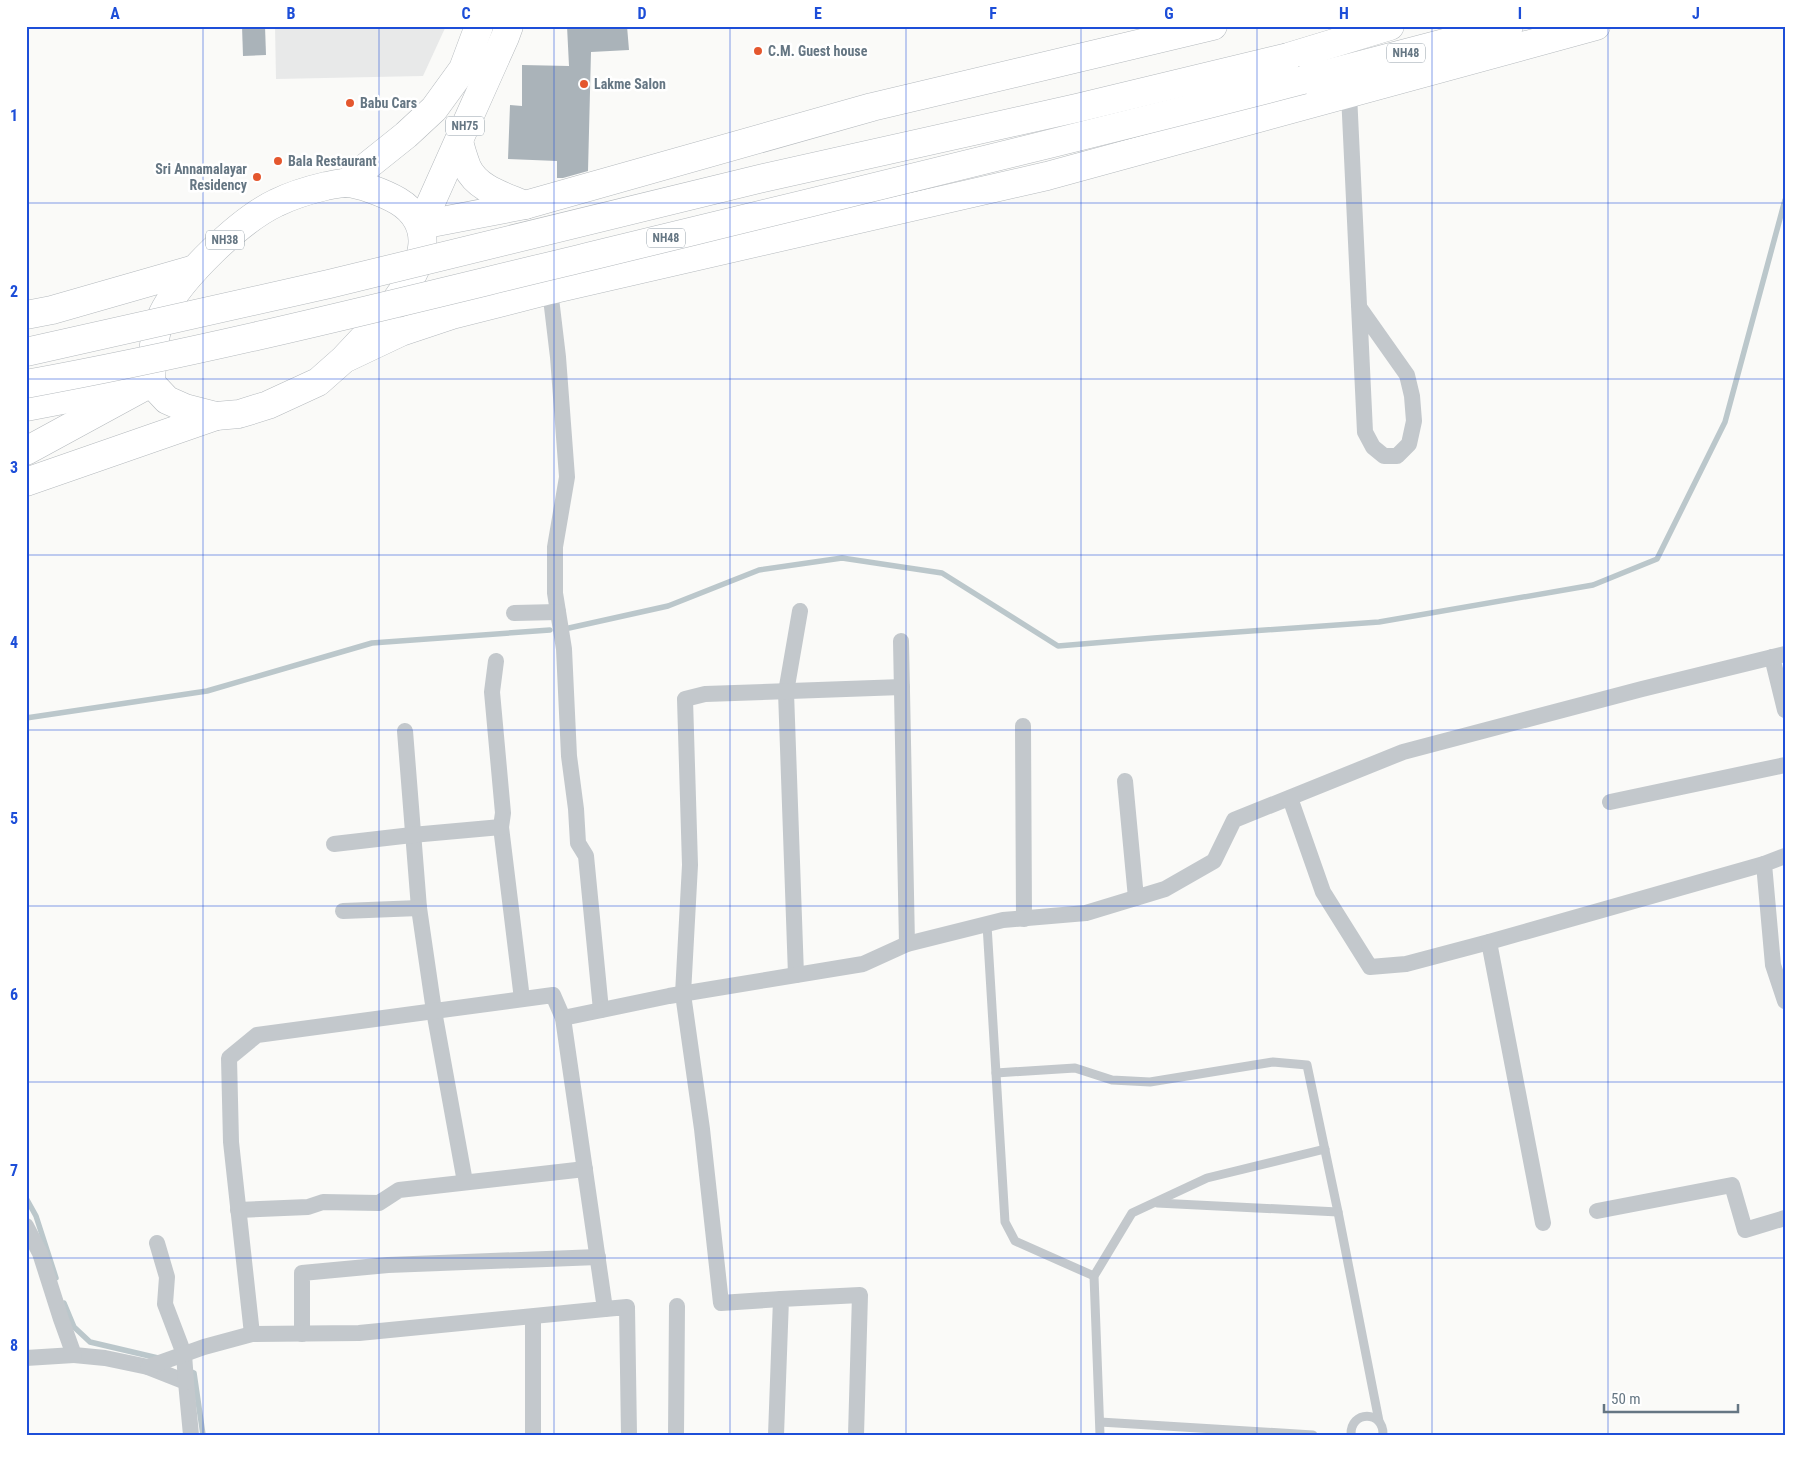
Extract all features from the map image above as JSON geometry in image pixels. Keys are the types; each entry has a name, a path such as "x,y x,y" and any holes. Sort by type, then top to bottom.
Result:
{"highway":[{"name":"NH75","path":"346,183 406,135 434,109 463,69 479,26"},
{"name":"NH75","path":"421,225 505,37 508,26"},
{"path":"26,482 216,416 239,414 268,405 318,382 344,359 383,318 412,276 422,249 421,225 525,205 872,108 1213,26"},
{"name":"NH48","path":"26,352 329,284 749,182 1077,108 1288,57 1390,26"},
{"name":"NH48","path":"26,384 105,370 333,318 1071,140 1509,26"},
{"path":"344,359 401,332 452,315 550,290 1047,176 1596,26"},
{"path":"458,141 468,169 477,181 488,189 525,205"},
{"name":"NH38","path":"151,383 152,348 163,313 180,287 209,254 242,226 275,203 310,189 346,183 385,193 406,206 421,225"},
{"path":"26,315 52,310 196,269"},
{"path":"151,383 168,400 185,408 216,416"},
{"path":"26,407 151,383"},
{"path":"26,451 151,383"}],"street":[{"path":"1349,94 1359,307 1365,432 1373,447 1384,456 1397,456 1409,444 1414,421 1412,396 1407,375 1359,307"},
{"path":"550,290 558,357 567,477 566,494 555,547 555,594 564,648 569,756 576,809 578,843 586,856 601,1010"},
{"path":"796,975 786,692 800,611"},
{"path":"514,613 558,612"},
{"path":"901,641 907,944"},
{"path":"563,1018 683,994 863,964 907,944 1003,920 1086,913 1136,898 1164,889 1214,861 1234,820 1403,752 1642,689 1778,656 1785,710"},
{"path":"496,662 492,692 503,813 501,827 522,1000"},
{"path":"856,1435 860,1295 721,1302 702,1128 683,994 690,865 685,699 705,694 902,687"},
{"path":"1023,726 1024,919"},
{"path":"405,731 419,908 434,1011 465,1182"},
{"path":"1610,802 1785,765"},
{"path":"1125,781 1136,898"},
{"path":"1290,798 1322,892 1370,967 1406,964 1489,942 1764,864 1785,856"},
{"path":"334,844 501,827"},
{"path":"1764,864 1773,965 1785,1002"},
{"path":"343,911 419,908"},
{"path":"1489,942 1543,1223"},
{"path":"252,1334 231,1142 229,1058 257,1035 553,996 563,1018 605,1310"},
{"path":"238,1210 308,1207 323,1202 379,1203 400,1190 585,1169"},
{"path":"1598,1211 1732,1185 1745,1230 1785,1218"},
{"path":"26,1226 33,1253 74,1354"},
{"path":"158,1243 167,1277 165,1304 184,1354 191,1435"},
{"path":"302,1334 302,1273 388,1265 598,1257"},
{"path":"776,1435 781,1299"},
{"path":"676,1435 677,1306"},
{"path":"148,1367 184,1354 252,1334 359,1333 533,1318 627,1307 629,1435"},
{"path":"533,1318 533,1435"},
{"path":"26,1358 74,1354 105,1358 148,1367 186,1382"}],"lane":[{"path":"987,925 1005,1222 1015,1241 1094,1276"},
{"path":"996,1073 1075,1068 1112,1080 1150,1082 1273,1062 1307,1065 1338,1212 1378,1420 1383,1430 1383,1435"},
{"path":"1100,1435 1094,1276 1132,1213 1207,1178 1325,1149"},
{"path":"1154,1202 1338,1212"},
{"path":"1351,1435 1352,1426 1359,1418 1369,1416 1378,1420"},
{"path":"1100,1422 1312,1435"}],"shaded area":[{"path":"275,26 446,26 423,76 276,79"}],"building":[{"path":"242,26 265,26 266,55 243,56"},
{"path":"567,26 627,26 629,50 591,52 588,171 557,178 557,161 508,159 510,105 522,106 522,65 569,66"}],"waterway":[{"path":"569,628 668,606 759,570 842,558 942,573 1058,646 1379,622 1593,585 1657,559 1725,422 1785,200"},
{"path":"26,718 207,691 372,643 550,630"},
{"path":"26,1198 36,1216 56,1278"},
{"path":"64,1303 74,1327 90,1342 158,1358"},
{"path":"187,1370 194,1373 203,1435"}],"place":[{"name":"C.M. Guest house","path":"758,51"},
{"name":"Lakme Salon","path":"584,84"},
{"name":"Babu Cars","path":"350,103"},
{"name":"Bala Restaurant","path":"278,161"},
{"name":"Sri Annamalayar Residency","path":"257,177"}]}
